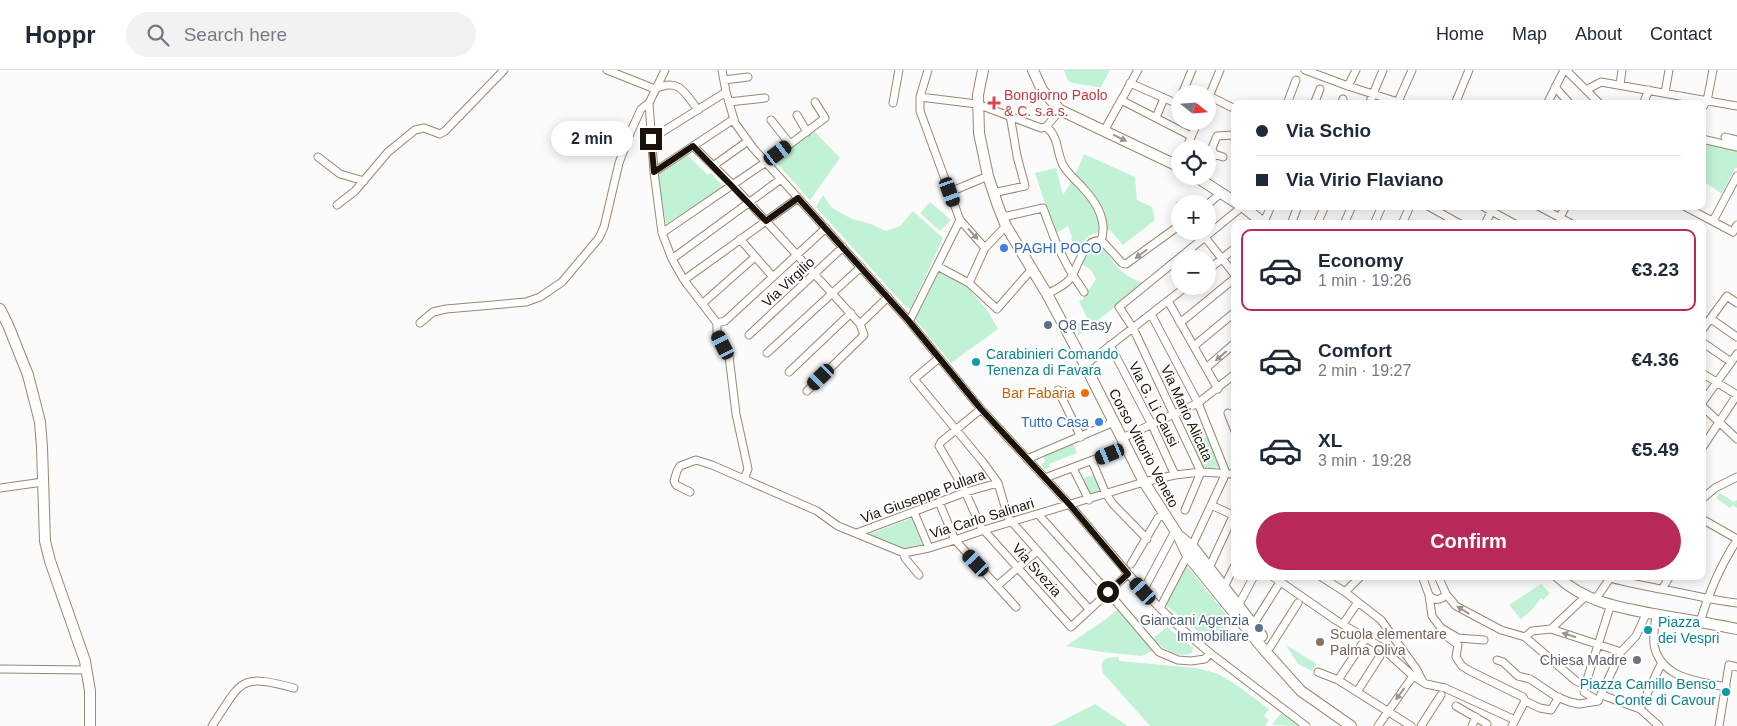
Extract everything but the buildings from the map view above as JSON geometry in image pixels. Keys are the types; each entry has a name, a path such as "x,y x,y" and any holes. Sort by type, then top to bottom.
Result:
{"main road":[{"name":"Corso Vittorio Veneto","path":"983,70 978,87 979,133 993,193 1005,222 1085,364 1144,482 1176,533 1265,651 1301,691 1351,726"},
{"path":"1033,70 1042,90 1060,110 1171,161"},
{"path":"1210,185 1231,199"},
{"path":"1247,210 1260,220"},
{"path":"0,309 28,375 40,422 44,526 50,562 87,670 90,691 90,726"},
{"name":"Corso Vittorio Veneto","path":"1190,551 1209,568 1270,647 1305,687 1309,695"},
{"path":"1561,580 1590,598 1611,604 1737,629"}],"street":[{"path":"337,205 355,191 388,152 415,130 424,128 440,134 445,131 502,70"},
{"path":"607,70 655,89 669,84 680,87 698,110"},
{"path":"665,70 649,103 654,172 662,233 672,259 684,280 717,323 717,334 729,356 736,414 748,470 744,479"},
{"path":"722,70 734,119 748,141 888,297 981,409 1070,505 1143,591 1176,624 1210,653 1306,726"},
{"path":"893,103 898,70"},
{"path":"928,70 920,97 920,110 960,220 985,248"},
{"path":"1104,130 1138,70"},
{"path":"1186,85 1192,70"},
{"path":"1214,85 1220,70"},
{"path":"1305,70 1391,100"},
{"path":"1348,86 1356,70"},
{"path":"1371,100 1383,70"},
{"path":"1401,100 1412,70"},
{"path":"1457,100 1469,70"},
{"path":"1549,100 1565,70 1596,100"},
{"path":"1620,85 1622,70"},
{"path":"1665,93 1670,70"},
{"path":"1707,100 1713,70"},
{"path":"724,80 748,77"},
{"path":"1288,100 1296,80"},
{"path":"1586,90 1601,82 1737,106"},
{"path":"1130,83 1171,101"},
{"path":"1555,87 1566,100"},
{"path":"1316,100 1320,89"},
{"path":"1645,100 1649,90"},
{"path":"651,139 726,92"},
{"path":"920,97 977,104 1040,127 1046,127 1053,132 1063,166 1085,189 1099,211 1104,227 1101,241"},
{"path":"729,102 766,98"},
{"path":"1156,118 1164,98"},
{"path":"1121,100 1191,136"},
{"path":"1216,101 1231,107"},
{"path":"662,233 766,162 825,118 815,102"},
{"path":"420,323 433,312 446,309 526,302 540,297 562,282 599,238 604,227 612,189 628,139 641,109 649,103"},
{"path":"1046,127 1060,110"},
{"path":"796,115 807,132"},
{"path":"993,193 1025,186 1017,156 1010,115"},
{"path":"654,172 734,119"},
{"path":"771,120 790,144"},
{"path":"1189,140 1194,130"},
{"path":"1215,140 1217,136 1231,135"},
{"path":"1725,137 1737,140"},
{"path":"1706,139 1737,147"},
{"path":"713,166 748,141"},
{"path":"693,146 733,185 833,292 860,324 864,335 807,390"},
{"path":"1216,155 1223,157"},
{"path":"318,157 340,174 364,181"},
{"path":"950,192 988,176"},
{"path":"1713,221 1737,176"},
{"path":"672,259 781,180"},
{"path":"1216,198 1222,193"},
{"path":"684,280 798,198"},
{"path":"969,282 985,248 1005,222 1042,208 1072,275 1077,279 1084,292"},
{"path":"1216,224 1236,210"},
{"path":"1437,210 1454,220"},
{"path":"1495,210 1510,220"},
{"path":"1545,210 1563,220"},
{"path":"1560,218 1564,210"},
{"path":"1692,210 1713,221 1736,229"},
{"path":"908,320 960,220"},
{"path":"717,323 726,321 826,228"},
{"path":"1101,241 1122,263 1126,264 1171,232"},
{"path":"740,240 773,277"},
{"name":"Via Mario Alicata","path":"1185,510 1201,472 1133,328 1119,307 1195,240"},
{"path":"1207,240 1231,271"},
{"path":"1047,294 1068,281 1092,242 1101,241"},
{"name":"Via Virgilio","path":"749,334 843,248"},
{"path":"1216,264 1231,251"},
{"path":"703,304 755,256"},
{"path":"937,266 969,282 997,309 1032,270"},
{"path":"767,353 861,267"},
{"path":"1180,323 1231,279"},
{"path":"1085,364 1176,295"},
{"path":"1706,325 1727,296 1737,303"},
{"path":"860,324 888,297"},
{"path":"1168,301 1218,389"},
{"path":"789,372 851,313"},
{"path":"1151,314 1198,403 1226,473 1190,551 1160,608"},
{"path":"1194,346 1231,315"},
{"path":"1711,318 1737,336"},
{"path":"1706,344 1735,358 1706,399"},
{"name":"Via G. Li Causi","path":"1110,345 1152,425 1175,474"},
{"path":"1206,368 1231,347"},
{"path":"939,358 914,378 998,483 1008,517 1037,551 1090,610 1128,574"},
{"path":"1706,376 1737,395 1706,441"},
{"path":"1045,478 1092,461 1125,443 1152,425 1198,403 1231,378"},
{"path":"1058,390 1080,437"},
{"path":"955,430 981,409"},
{"path":"1706,409 1737,438"},
{"path":"1228,413 1231,421"},
{"path":"1027,459 1114,422"},
{"name":"Via Svezia","path":"955,430 939,446 966,492 981,527 1071,627 1090,610"},
{"path":"690,492 676,485 674,481 680,466 696,460 817,511 838,526 904,552 905,558 918,575"},
{"path":"1092,461 1106,494 1113,504 1147,539"},
{"path":"1073,468 1089,500"},
{"name":"Via Carlo Salinari","path":"904,552 928,548 1175,474 1201,472 1231,474"},
{"path":"1706,496 1715,488 1737,477"},
{"path":"0,488 43,482"},
{"name":"Via Giuseppe Pullara","path":"857,533 966,492 998,483"},
{"path":"939,502 955,540 1016,607"},
{"path":"1211,505 1231,514"},
{"path":"914,512 928,548"},
{"path":"1038,514 1159,652 1173,658 1191,661 1205,659 1210,653"},
{"path":"1131,564 1158,518 1164,514"},
{"path":"1209,568 1231,521"},
{"path":"1700,622 1720,566 1737,540 1706,521"},
{"path":"1143,591 1176,533"},
{"path":"997,586 1037,551"},
{"path":"1224,587 1231,573"},
{"path":"1238,606 1252,580"},
{"path":"1253,625 1282,580"},
{"path":"1284,580 1343,624 1380,647 1413,676 1424,683 1446,688 1514,723 1525,701"},
{"path":"1326,580 1346,592 1380,620 1417,670 1424,683"},
{"path":"1346,592 1357,580"},
{"path":"1423,580 1429,595 1432,616 1446,636 1458,645 1456,657 1462,666 1523,697 1525,701 1540,708 1551,710 1559,697"},
{"path":"1440,580 1446,594 1456,606 1468,614 1500,630 1525,637 1585,689 1600,698 1640,710 1659,726"},
{"path":"1551,629 1590,598 1608,580"},
{"path":"1617,580 1707,599 1737,603"},
{"path":"1662,589 1668,580"},
{"path":"1429,595 1437,599 1442,598 1446,594"},
{"path":"1343,624 1358,602"},
{"path":"1270,647 1298,603"},
{"path":"1585,689 1611,604"},
{"path":"1497,660 1503,662 1518,676 1530,679 1559,697 1579,704 1600,698 1621,652 1636,636 1652,613"},
{"path":"1652,613 1654,644 1661,660 1671,672 1682,678 1726,687"},
{"path":"1440,628 1458,638 1484,640"},
{"path":"1525,637 1532,631 1551,629 1621,652"},
{"path":"1338,680 1366,638"},
{"path":"1357,692 1380,656"},
{"path":"1640,710 1661,660"},
{"path":"1719,726 1729,665 1737,667"},
{"path":"0,669 87,670"},
{"path":"1318,672 1338,680 1387,711 1402,724 1411,726"},
{"path":"1378,726 1413,676"},
{"path":"212,726 238,688 245,682 264,681 294,688"},
{"path":"1420,726 1441,695"},
{"path":"1456,706 1487,724"},
{"path":"1472,726 1476,717"}],"green space":[{"path":"1064,70 1110,70 1100,89 1068,81"},
{"path":"813,130 840,158 810,200 774,160"},
{"path":"1706,143 1737,150 1737,168 1735,168 1722,194 1706,183"},
{"path":"1084,154 1135,177 1137,200 1152,207 1155,220 1123,245 1110,230 1091,235 1084,241 1078,251 1071,238 1068,226 1055,234 1035,173 1056,168 1063,195 1073,180"},
{"path":"687,155 708,175 711,173 723,187 666,224 657,173"},
{"path":"823,195 832,208 852,219 871,224 886,231 900,226 913,211 943,238 911,308 907,308 816,207"},
{"path":"930,202 951,220 940,231 920,213"},
{"path":"1101,246 1124,273 1145,283 1079,335 1075,326 1087,318 1079,301 1084,299 1082,294 1089,290 1096,279 1091,270 1081,264 1089,252"},
{"path":"939,272 966,285 989,313 998,329 951,363 915,319"},
{"path":"1209,437 1220,467 1202,469 1192,441"},
{"path":"1073,443 1077,453 1049,464 1050,467 1044,469 1042,464 1045,462 1044,457 1050,452"},
{"path":"1095,474 1101,491 1089,498 1081,479"},
{"path":"1720,493 1734,502 1737,500 1737,508 1732,505 1730,508 1716,498"},
{"path":"912,518 923,547 900,548 867,535"},
{"path":"1184,562 1232,622 1211,642 1163,603"},
{"path":"1541,584 1550,593 1543,600 1541,598 1531,611 1521,619 1509,605"},
{"path":"1117,610 1153,649 1152,651 1142,656 1066,646 1106,619"},
{"path":"1167,627 1193,648 1192,653 1187,655 1177,654 1162,647 1154,640"},
{"path":"1286,645 1317,664 1312,671 1298,664"},
{"path":"1119,657 1119,661 1196,668 1220,675 1269,709 1264,716 1269,720 1265,726 1150,726 1103,673 1102,664 1105,659"},
{"path":"1095,704 1128,726 1052,726"},
{"path":"1281,713 1298,726 1272,725"}],"place":[{"name":"Bongiorno Paolo & C. s.a.s.","path":"994,103"},
{"name":"PAGHI POCO","path":"1004,248"},
{"name":"Q8 Easy","path":"1048,325"},
{"name":"Carabinieri Comando Tenenza di Favara","path":"976,362"},
{"name":"Bar Fabaria","path":"1085,393"},
{"name":"Tutto Casa","path":"1099,422"},
{"name":"Giancani Agenzia Immobiliare","path":"1259,628"},
{"name":"Piazza dei Vespri","path":"1648,630"},
{"name":"Scuola elementare Palma Oliva","path":"1320,642"},
{"name":"Chiesa Madre","path":"1637,660"},
{"name":"Piazza Camillo Benso Conte di Cavour","path":"1726,692"}],"route":[{"path":"651,139 654,172 693,146 766,221 798,198 908,320 981,409 1070,505 1128,574 1108,592"}]}
